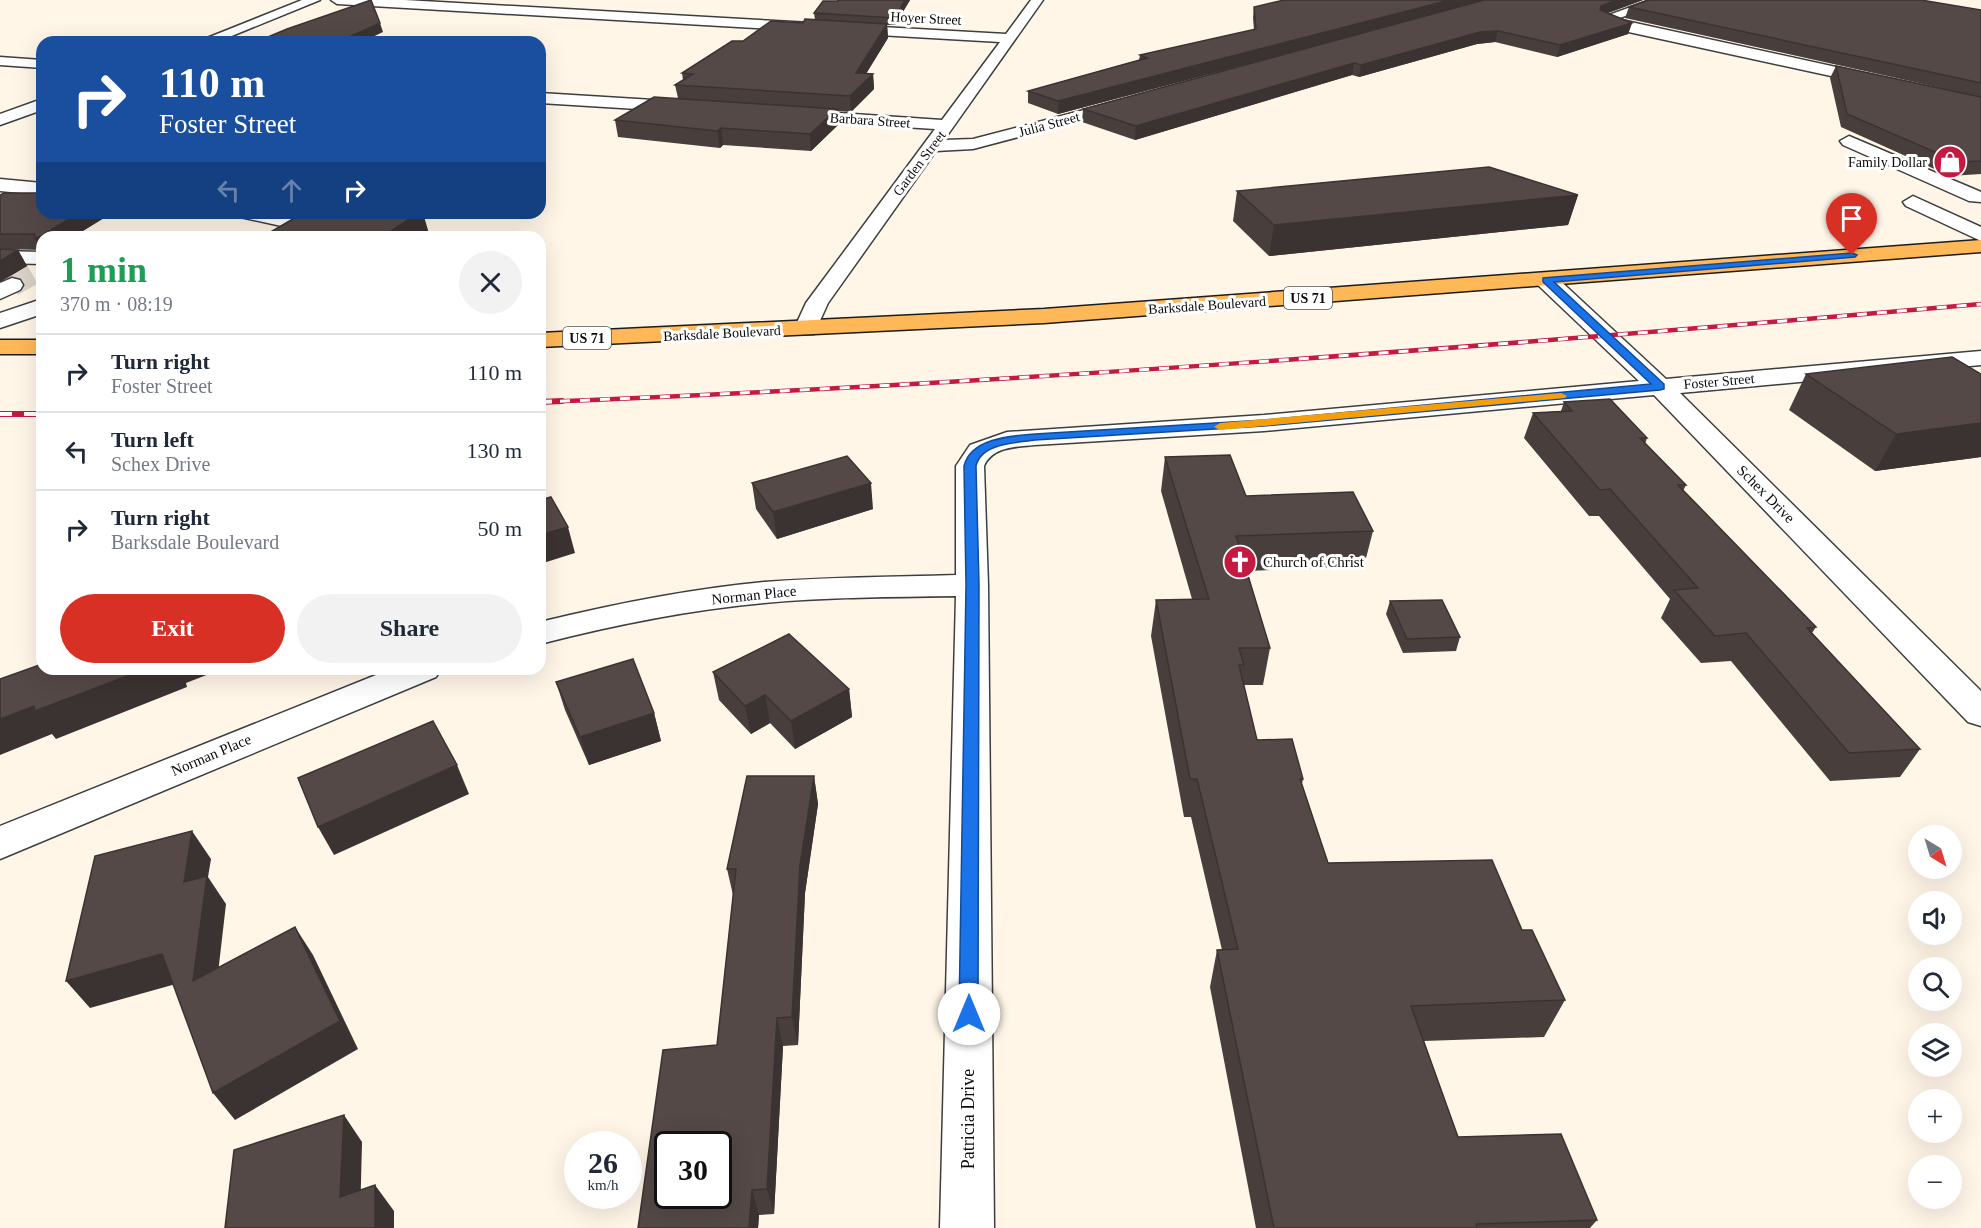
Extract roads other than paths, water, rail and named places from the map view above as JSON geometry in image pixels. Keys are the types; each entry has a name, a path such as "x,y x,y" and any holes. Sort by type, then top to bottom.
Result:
{"main road":[{"name":"Barksdale Boulevard","path":"546,340 806,329 1149,309 1981,246"},
{"path":"0,347 36,347"}],"street":[{"path":"220,36 314,0"},
{"name":"Hoyer Street","path":"337,0 1011,38"},
{"name":"Garden Street","path":"806,329 817,303 1037,0"},
{"path":"1663,0 1605,19 1624,27 1889,84"},
{"path":"0,61 36,64"},
{"path":"546,98 703,109"},
{"name":"Julia Street","path":"932,146 958,146 982,142 1142,99"},
{"path":"0,120 36,106"},
{"name":"Barbara Street","path":"773,113 948,125"},
{"path":"1849,141 1976,197"},
{"path":"0,185 36,188"},
{"path":"1913,202 1981,235"},
{"path":"278,219 304,224 293,231"},
{"path":"0,257 26,283 0,321"},
{"name":"Schex Drive","path":"1546,280 1660,387 1981,712"},
{"name":"Foster Street","path":"992,444 1035,437 1253,424 1981,358"},
{"name":"Patricia Drive","path":"967,1228 972,585 970,466 972,458 980,450 992,444"},
{"name":"Norman Place","path":"546,632 640,610 737,596 797,590 972,585"},
{"name":"Norman Place","path":"0,843 409,675"}],"tunnel":[{"path":"12,285 35,272"}],"railway":[{"path":"546,402 901,385 1261,362 1981,304"},
{"path":"546,402 562,401"},
{"path":"0,414 36,414"}],"place":[{"name":"Family Dollar","path":"1950,162"},
{"name":"Church of Christ","path":"1240,562"}]}
